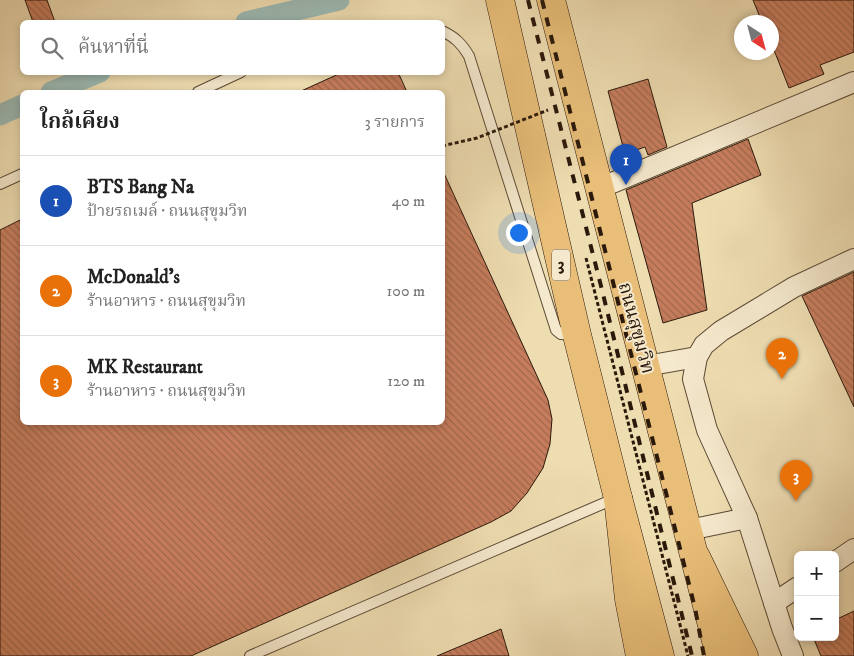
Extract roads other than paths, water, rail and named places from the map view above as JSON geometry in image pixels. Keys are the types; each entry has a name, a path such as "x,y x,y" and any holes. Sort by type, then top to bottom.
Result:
{"highway":[{"name":"3","path":"500,0 577,335 660,656"},
{"name":"ถนนสุขุมวิท","path":"553,7 720,656"},
{"path":"618,498 629,598 640,656"},
{"path":"696,557 744,656"}],"street":[{"path":"600,188 854,82"},
{"path":"793,656 747,518 707,430 693,379 697,357 704,345 721,331 794,287 854,259"},
{"path":"646,366 697,357"},
{"path":"689,530 747,518"},
{"path":"839,559 854,549"},
{"path":"774,603 794,590"}],"lane":[{"path":"445,32 460,42 469,56 556,330 561,334 577,335"},
{"path":"202,90 235,75"},
{"path":"0,184 20,175"},
{"path":"250,656 618,498"}],"waterway":[{"path":"254,20 339,0"},
{"path":"56,90 93,75"},
{"path":"0,115 20,106"}],"railway":[{"path":"528,0 692,656"},
{"path":"542,0 695,608 704,656"}],"place":[{"name":"BTS Bang Na","path":"626,185"},
{"name":"McDonald's","path":"782,379"},
{"name":"MK Restaurant","path":"796,501"}]}
